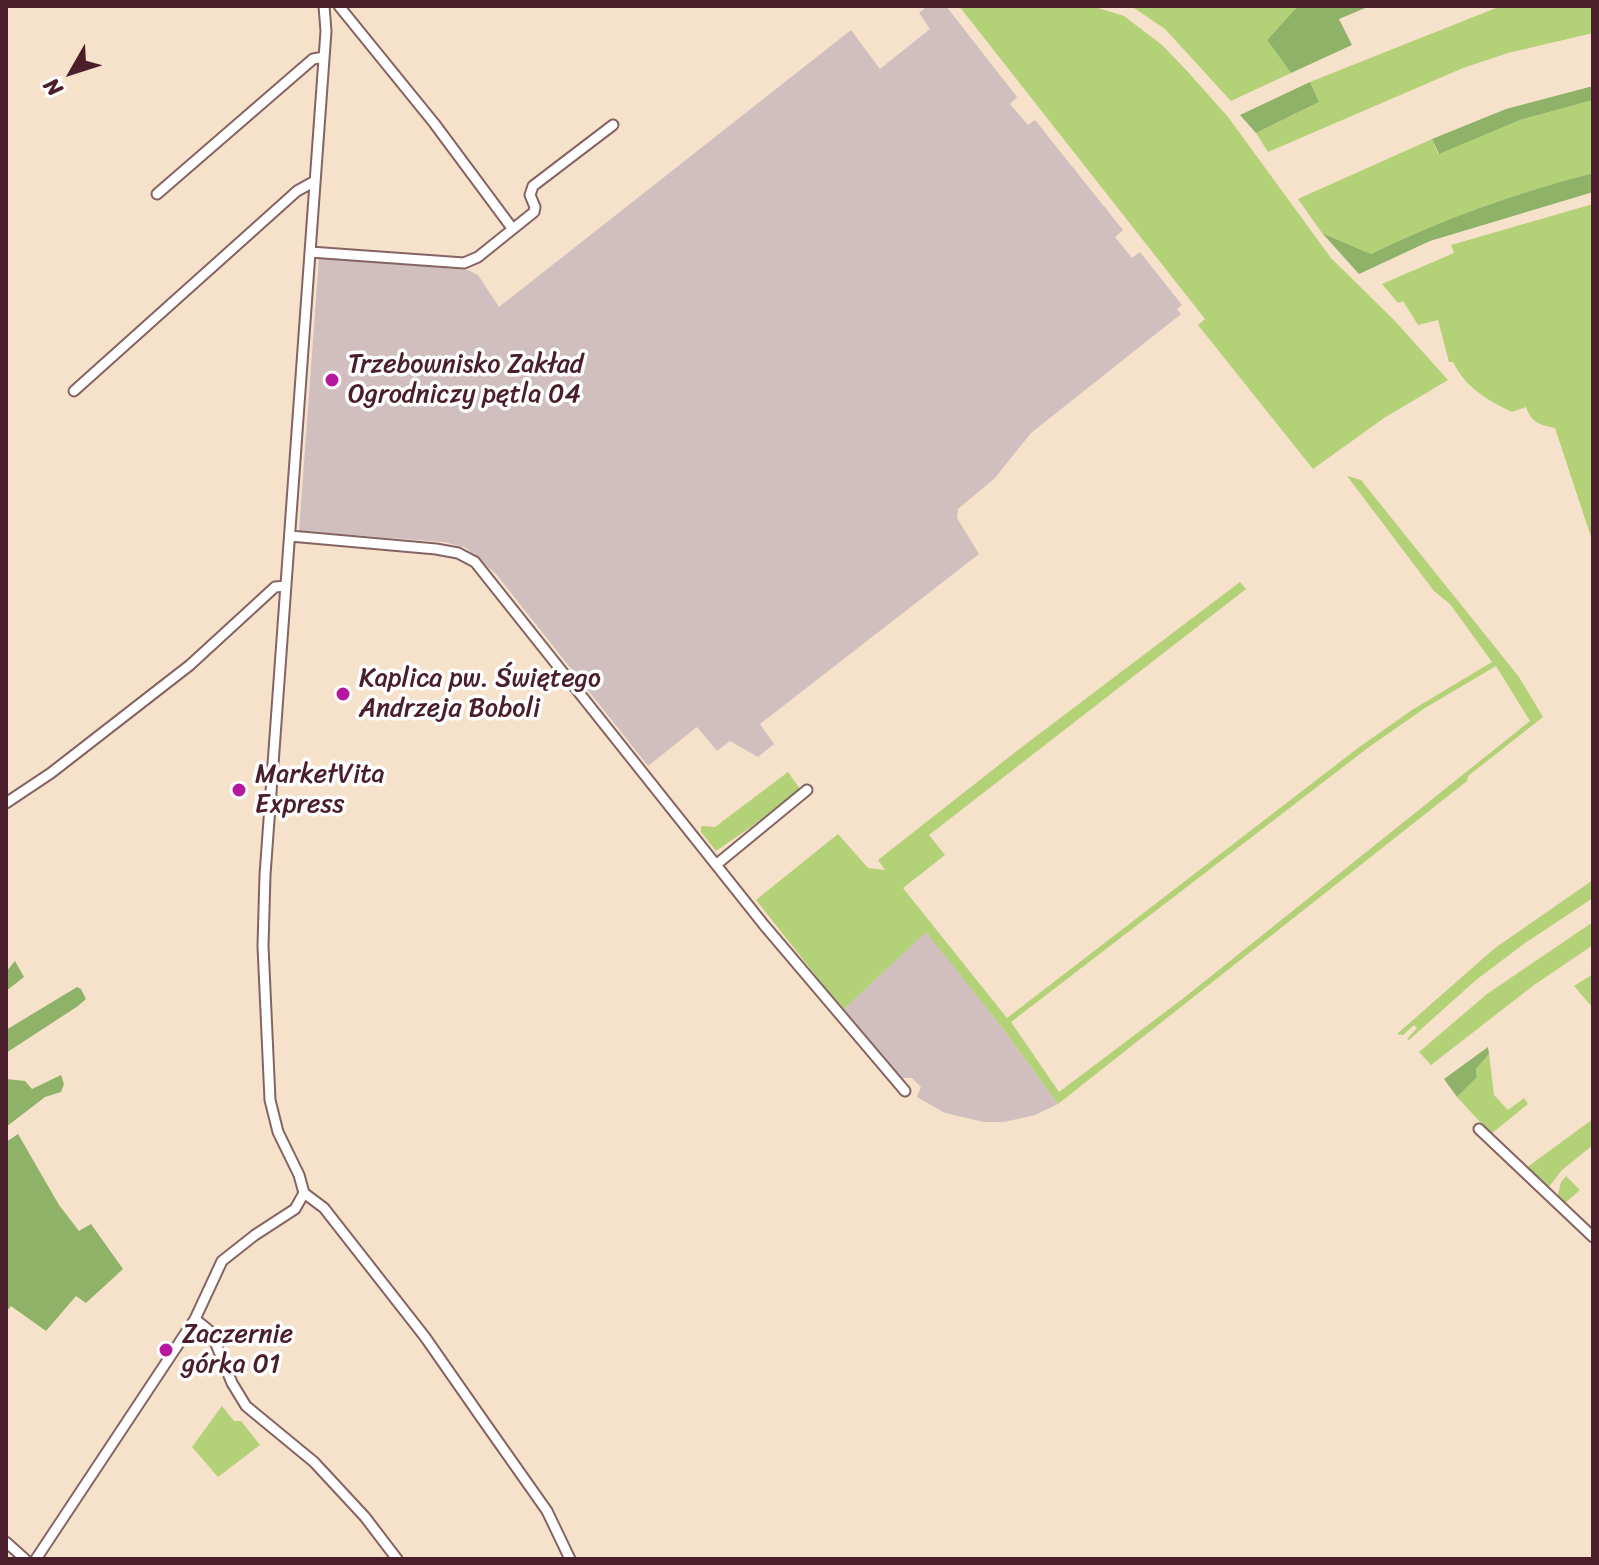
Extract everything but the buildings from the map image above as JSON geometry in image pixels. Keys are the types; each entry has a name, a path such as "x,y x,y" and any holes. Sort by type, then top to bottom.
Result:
{"street":[{"path":"324,6 324,57 265,875 264,1009 270,1100 278,1132 299,1175 304,1193 324,1208 425,1337 547,1511 570,1559"},
{"path":"339,6 434,123 512,228"},
{"path":"157,194 313,59 324,57"},
{"path":"310,252 464,263 478,257 534,212 530,195 533,186 613,125"},
{"path":"74,391 297,191 315,181"},
{"path":"290,536 436,549 458,553 475,562 764,925 905,1091"},
{"path":"6,803 62,765 190,665 275,587 286,586"},
{"path":"717,864 807,790"},
{"path":"1479,1129 1593,1237"},
{"path":"36,1559 195,1319 222,1261 295,1209 304,1193"},
{"path":"195,1319 211,1332 232,1383 246,1406 314,1462 365,1517 397,1559"},
{"path":"6,1542 25,1559"}],"shaded area":[{"path":"927,6 946,6 1017,97 1010,104 1028,125 1035,120 1123,230 1115,237 1132,258 1140,252 1182,305 1177,309 1181,314 1031,433 995,478 958,509 957,518 979,554 760,724 774,744 758,757 730,741 717,751 697,727 648,766 496,574 466,548 444,542 299,531 319,257 468,270 478,275 499,307 851,30 880,69 930,29 919,13"},
{"path":"926,931 1058,1104 1035,1115 1004,1122 984,1122 945,1113 917,1097 921,1087 912,1078 898,1078 843,1010"}],"green space":[{"path":"959,6 1092,6 1124,16 1162,45 1228,117 1331,258 1395,321 1448,380 1384,418 1313,469 1198,325 1205,319"},
{"path":"1131,6 1298,6 1267,40 1291,73 1231,101 1165,29"},
{"path":"1298,6 1370,6 1339,19 1352,45 1291,73 1267,40"},
{"path":"1501,6 1593,6 1593,33 1508,53 1463,68 1268,152 1256,133 1319,102 1310,82"},
{"path":"1310,82 1319,102 1256,133 1240,115"},
{"path":"1593,86 1593,100 1520,120 1439,154 1432,139 1506,109"},
{"path":"1593,100 1593,173 1480,208 1371,254 1322,233 1298,199 1432,139 1438,154 1520,120"},
{"path":"1593,173 1593,192 1430,241 1359,274 1322,233 1371,254 1480,208"},
{"path":"1593,204 1593,543 1555,428 1536,422 1526,407 1512,412 1478,392 1464,379 1453,362 1449,362 1438,320 1418,325 1403,301 1398,303 1382,284 1454,253 1451,245"},
{"path":"1347,476 1361,480 1519,677 1543,717 1468,776 1467,781 1058,1104 926,932 843,1010 756,900 838,834 868,868 885,870 878,860 1240,582 1246,589 929,835 945,855 903,888 1007,1018 1358,748 1412,710 1492,662 1450,604 1434,591","holes":["1496,666 1530,721 1185,997 1059,1092 1011,1022 1369,747 1425,708"]},
{"path":"788,772 800,789 716,851 701,832 701,826 715,827"},
{"path":"1593,880 1593,898 1476,980 1409,1040 1417,1028 1414,1025 1403,1035 1397,1034 1495,948"},
{"path":"1593,922 1593,945 1534,985 1431,1065 1419,1052 1487,994"},
{"path":"15,961 24,977 6,991 6,972"},
{"path":"1593,974 1593,1008 1574,986"},
{"path":"77,987 86,999 6,1053 6,1030"},
{"path":"1488,1047 1489,1054 1476,1069 1477,1077 1457,1097 1444,1079"},
{"path":"1489,1054 1494,1095 1508,1110 1524,1098 1528,1104 1491,1134 1457,1097 1477,1077 1476,1069"},
{"path":"61,1075 64,1084 61,1092 45,1097 6,1127 6,1079 25,1081 32,1089"},
{"path":"1593,1119 1593,1145 1562,1170 1548,1188 1526,1168"},
{"path":"18,1134 59,1205 79,1231 91,1224 123,1269 86,1303 76,1296 46,1331 11,1306 6,1312 6,1142"},
{"path":"1566,1176 1580,1190 1565,1203 1558,1195"},
{"path":"222,1406 234,1421 241,1421 260,1445 218,1477 192,1447"}],"place":[{"name":"Trzebownisko Zakład Ogrodniczy pętla 04","path":"332,380"},
{"name":"Kaplica pw. Świętego Andrzeja Boboli","path":"343,694"},
{"name":"MarketVita Express","path":"239,790"},
{"name":"Zaczernie górka 01","path":"166,1350"}]}
